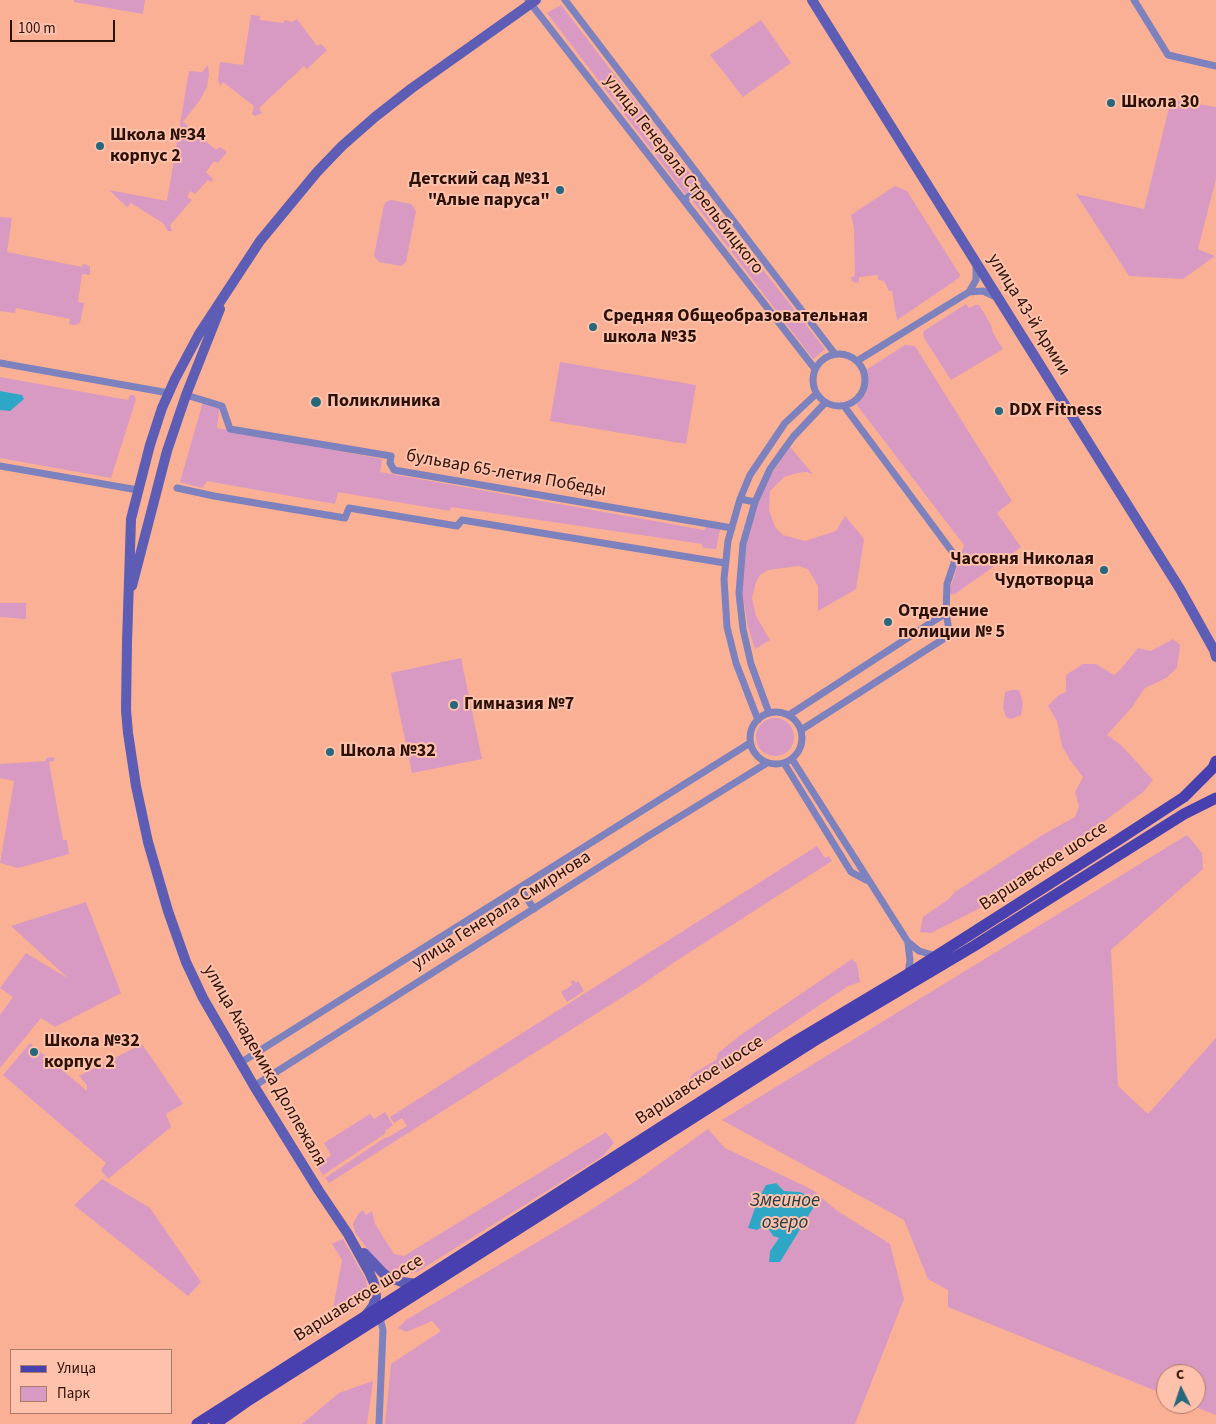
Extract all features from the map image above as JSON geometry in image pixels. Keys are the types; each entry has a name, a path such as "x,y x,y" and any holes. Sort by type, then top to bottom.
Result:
{"main road":[{"name":"улица 43-й Армии","path":"812,0 1180,589 1215,652"},
{"name":"улица Академика Доллежаля","path":"364,1318 373,1306 376,1289 369,1272 353,1242 319,1191 240,1063 203,998 186,962 168,911 148,842 136,786 128,733 126,691 131,520 150,445 169,393 184,360 198,334 260,241 293,199 342,146 412,88 532,1"},
{"name":"улица Академика Доллежаля","path":"128,602 167,451 186,395 229,288"},
{"path":"184,360 192,359 198,365"},
{"path":"131,520 139,526 148,527"},
{"name":"Варшавское шоссе","path":"197,1424 791,1044 908,974 1184,796 1213,768 1216,761"},
{"name":"Варшавское шоссе","path":"215,1424 249,1400 828,1032 974,946 1184,814 1216,798"},
{"path":"1184,814 1216,807"},
{"name":"улица Академика Доллежаля","path":"353,1242 388,1277 402,1282 418,1284"}],"street":[{"name":"улица Генерала Стрельбицкого","path":"564,0 835,354"},
{"path":"1134,0 1168,55 1216,66"},
{"name":"улица Генерала Стрельбицкого","path":"532,1 814,370"},
{"path":"684,200 706,185"},
{"path":"969,292 976,280 976,263"},
{"path":"857,361 969,292 983,291 998,299"},
{"path":"835,354 843,354 857,361 865,376 862,392 852,403 844,406 825,403 816,394 812,378 814,370 822,359 835,354"},
{"path":"0,363 169,393"},
{"path":"758,720 736,663 728,627 725,564 740,499 750,475 785,423 816,394"},
{"name":"бульвар 65-летия Победы","path":"186,395 222,406 230,429 391,456 390,464 394,470 732,528"},
{"path":"769,713 751,664 743,629 739,593 744,544 755,502 770,470 782,452 825,403"},
{"path":"801,730 933,647 948,636 949,630 946,613 947,584 956,557 844,406"},
{"path":"0,466 138,490"},
{"path":"177,488 345,518 349,508 457,526 462,520 725,564"},
{"path":"740,499 755,502"},
{"path":"725,593 739,593"},
{"path":"789,715 946,613"},
{"path":"776,712 789,715 796,720 803,736 802,745 798,753 792,760 784,763 775,764 759,758 750,743 751,730 758,720 769,713 776,712"},
{"name":"улица Генерала Смирнова","path":"240,1063 750,743"},
{"path":"792,760 849,853 908,942 919,950 936,956"},
{"name":"улица Генерала Смирнова","path":"254,1086 650,834 767,762"},
{"path":"784,763 851,872 868,881"},
{"path":"842,857 849,853"},
{"path":"520,888 534,909"},
{"path":"908,942 910,960 908,974"},
{"path":"379,1424 383,1330 380,1318"}],"green space":[{"path":"74,0 145,0 143,14 74,2"},
{"path":"561,5 699,185 686,195 547,13"},
{"path":"251,15 260,16 260,20 283,23 285,20 292,22 297,19 317,46 321,44 327,50 307,69 304,66 259,108 262,113 255,116 252,114 254,106 223,82 220,86 218,80 220,62 243,65"},
{"path":"761,20 791,63 743,97 710,55"},
{"path":"208,65 207,87 200,100 183,122 216,150 220,147 227,152 218,163 214,161 206,172 213,179 211,182 208,180 195,194 190,191 187,197 192,200 170,225 172,231 168,231 163,223 131,203 127,207 109,190 167,201 189,71 202,72"},
{"path":"1171,100 1216,107 1216,179 1198,249 1215,256 1183,279 1129,276 1076,194 1144,209"},
{"path":"895,186 907,191 960,275 959,278 897,320 892,291 889,291 884,281 878,280 878,275 859,277 859,282 856,283 852,281 851,277 855,276 854,228 851,215"},
{"path":"702,192 825,349 813,359 692,200"},
{"path":"391,200 411,204 416,211 406,262 401,266 379,262 374,256 384,205"},
{"path":"0,217 12,218 7,252 82,267 83,264 90,266 90,275 82,274 78,302 84,303 80,323 69,324 70,319 16,308 15,313 0,311"},
{"path":"966,304 969,308 979,305 1003,349 951,380 924,338 923,333"},
{"path":"905,345 915,346 1012,501 997,513 1021,547 955,594 949,594 949,592 964,545 856,404 866,393 868,378 866,370"},
{"path":"560,362 696,385 686,444 550,421"},
{"path":"0,377 128,400 130,395 134,395 136,399 111,478 0,458"},
{"path":"203,402 220,405 217,428 382,459 380,472 704,530 706,527 720,529 716,549 703,548 702,544 451,507 450,511 338,492 335,504 207,481 202,488 180,482"},
{"path":"790,447 813,474 806,472 784,477 770,491 769,510 775,527 783,535 805,541 836,531 845,516 864,539 856,589 818,611 818,586 808,569 798,566 768,570 760,575 756,582 752,598 756,616 770,640 755,649 748,627 742,590 747,541 758,502 770,476"},
{"path":"0,603 26,603 26,619 0,617"},
{"path":"1173,639 1180,645 1177,668 1166,678 1145,688 1132,707 1107,735 1121,745 1153,780 1143,792 1090,832 1041,863 988,904 931,933 920,932 923,917 949,899 955,892 1044,834 1075,817 1079,806 1075,792 1083,777 1062,746 1057,721 1048,706 1059,695 1066,692 1066,675 1083,664 1096,664 1114,675 1138,648 1151,651"},
{"path":"461,658 482,759 412,773 391,673"},
{"path":"1019,690 1023,703 1021,715 1011,719 1006,717 1003,708 1005,692"},
{"path":"775,718 788,724 794,737 788,750 775,756 762,750 756,737 762,724"},
{"path":"54,757 54,761 49,762 63,840 67,840 69,854 18,868 0,863 14,781 0,778 0,764 46,761 46,758"},
{"path":"1187,835 1202,853 1203,869 1111,950 1118,1086 1148,1114 1216,1038 1216,1415 1206,1411 1206,1364 1156,1364 1156,1391 948,1307 948,1290 928,1279 904,1220 722,1120"},
{"path":"817,846 825,858 829,856 832,861 640,986 329,1183 325,1178 386,1137 407,1126 402,1118 394,1123 390,1117"},
{"path":"86,902 121,993 55,1027 41,1018 0,1068 0,1015 13,997 0,988 26,953 69,979 11,926"},
{"path":"852,959 857,964 860,982 848,986 710,1079 695,1084 687,1082 694,1073 716,1060 718,1053 742,1034"},
{"path":"574,980 576,983 578,981 584,991 567,1002 561,992 572,985 571,982"},
{"path":"30,1043 87,1091 87,1085 79,1076 142,1044 183,1104 166,1114 171,1127 108,1179 101,1170 106,1163 3,1075"},
{"path":"385,1112 393,1125 385,1131 386,1133 323,1175 317,1166 331,1155 324,1143 370,1114 374,1119"},
{"path":"708,1129 725,1148 813,1190 836,1210 890,1244 904,1299 855,1424 385,1424 391,1364 441,1331 432,1321 406,1332 398,1328 406,1320 583,1215 640,1178","holes":["775,1183 784,1191 800,1192 780,1262 769,1262 770,1251 779,1238 773,1236 766,1225 757,1230 753,1229 756,1205 762,1204 761,1194 766,1185"]},
{"path":"606,1132 614,1143 603,1156 417,1272 395,1276 380,1267 355,1232 353,1224 358,1214 363,1210 366,1215 372,1211 375,1224 394,1254 404,1256"},
{"path":"102,1179 150,1208 201,1282 188,1296 74,1205"},
{"path":"343,1239 366,1280 368,1294 365,1300 361,1305 339,1317 314,1335 292,1341 332,1314 342,1260 332,1244"},
{"path":"373,1381 367,1424 302,1424 339,1393"}],"water":[{"path":"0,391 22,395 24,399 10,411 0,410"},
{"name":"Змеиное озеро","path":"776,1183 784,1191 800,1192 818,1200 780,1262 769,1262 770,1251 779,1238 773,1236 766,1225 757,1230 748,1228 756,1205 762,1204 761,1194 766,1185"}],"place":[{"name":"Школа 30","path":"1111,103"},
{"name":"Школа №34 корпус 2","path":"100,146"},
{"name":"Детский сад №31 \"Алые паруса\"","path":"560,190"},
{"name":"Средняя Общеобразовательная школа №35","path":"593,327"},
{"name":"Поликлиника","path":"316,402"},
{"name":"DDX Fitness","path":"999,411"},
{"name":"Часовня Николая Чудотворца","path":"1104,570"},
{"name":"Отделение полиции № 5","path":"888,622"},
{"name":"Гимназия №7","path":"454,705"},
{"name":"Школа №32","path":"330,752"},
{"name":"Школа №32 корпус 2","path":"34,1052"}]}
